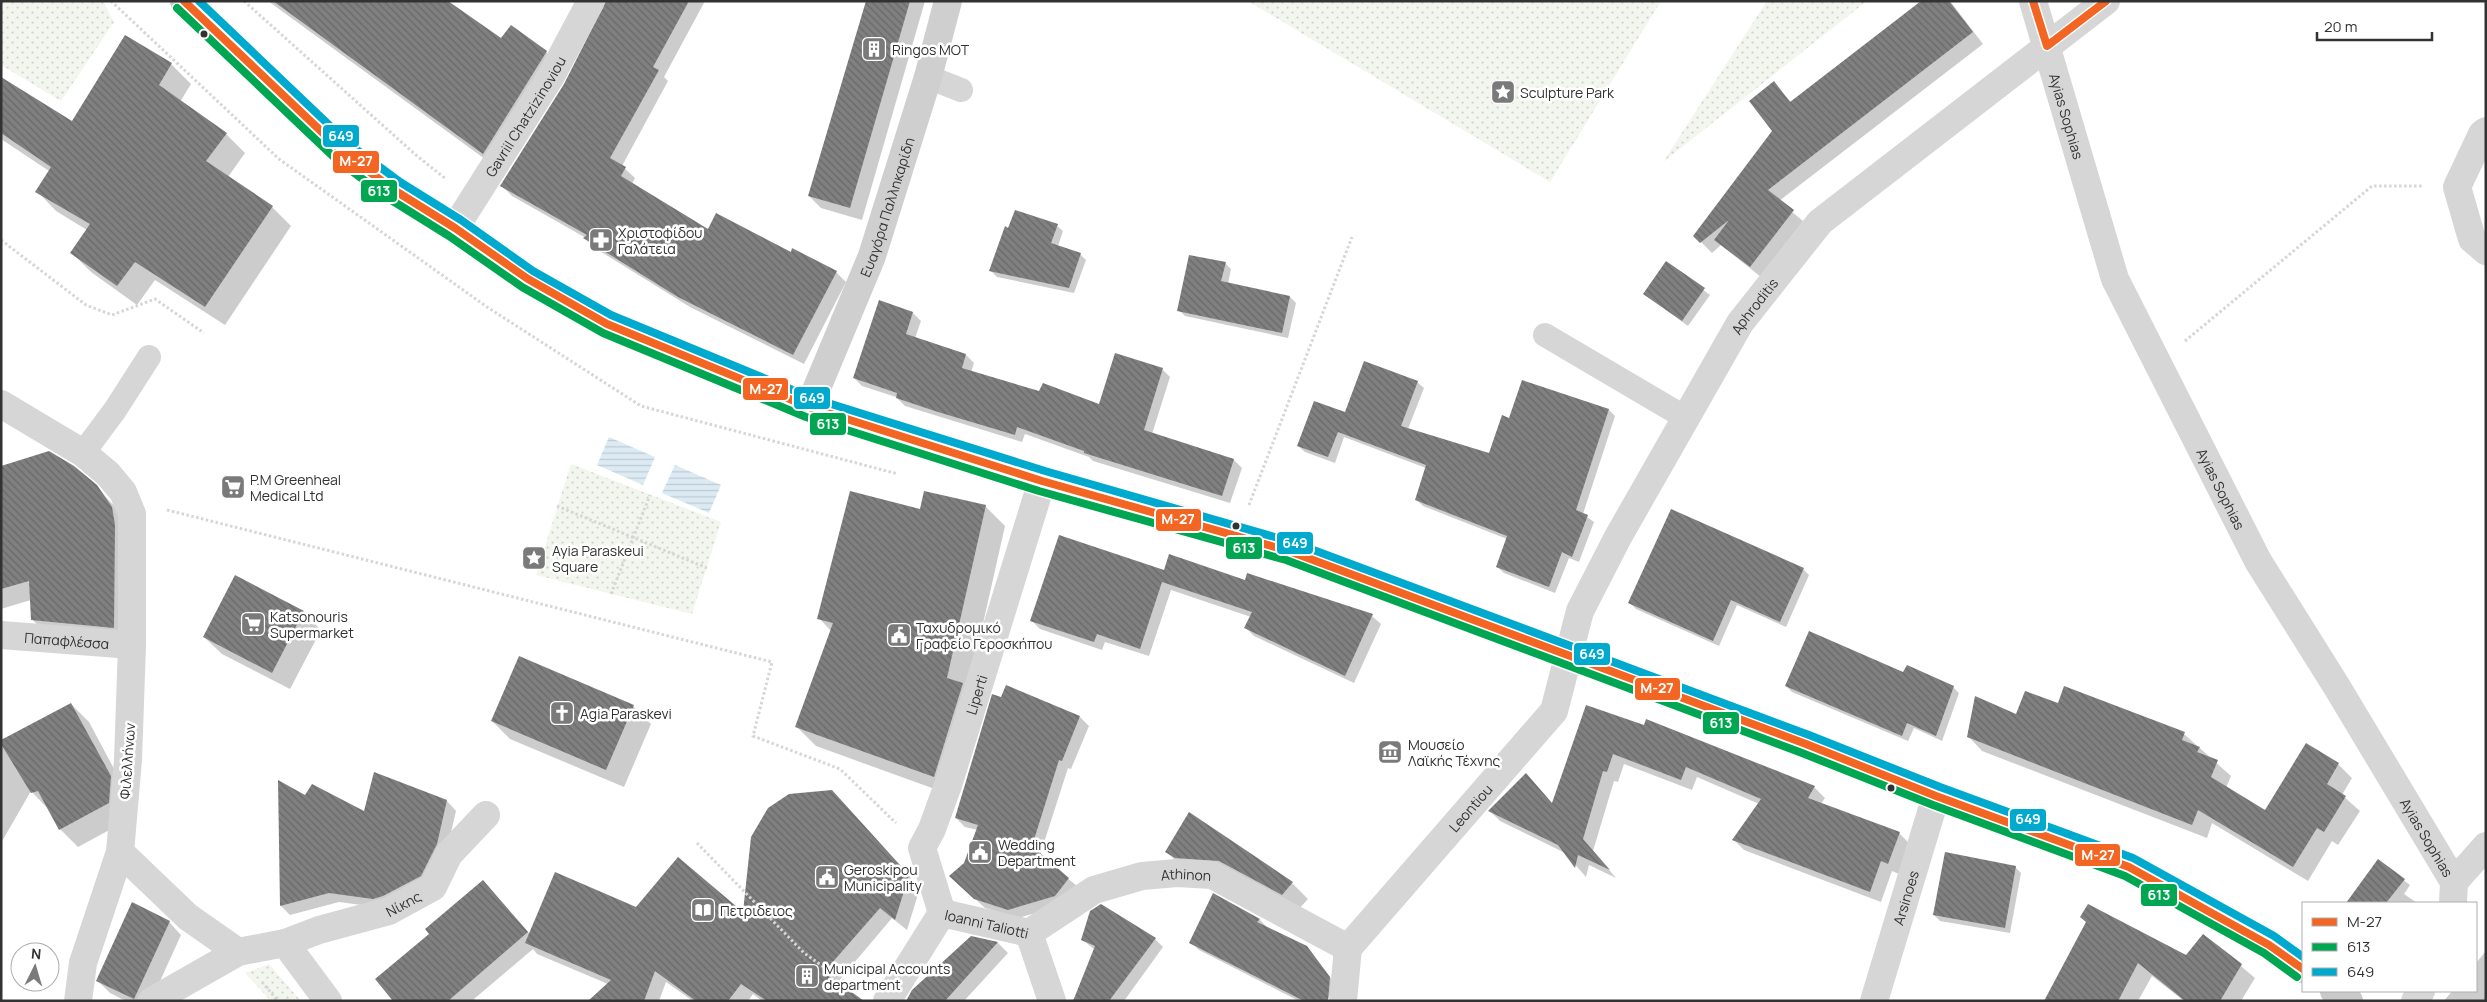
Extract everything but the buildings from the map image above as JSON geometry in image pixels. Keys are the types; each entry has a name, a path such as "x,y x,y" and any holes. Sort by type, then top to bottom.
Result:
{"main road":[{"path":"184,1 343,152 394,190 455,228 528,278 607,324 809,407 1042,481 1289,551 1570,654 1936,796 2128,867 2269,945 2302,968"},
{"name":"Ευαγόρα Παλληκαρίδη","path":"809,407 872,256 928,77 948,1"},
{"path":"2336,992 2349,1001"}],"street":[{"name":"Gavriil Chatzizinoviou","path":"455,228 552,76 591,1"},
{"name":"Ayias Sophias","path":"2033,1 2115,279 2258,561 2337,686 2454,893"},
{"name":"Aphroditis","path":"1570,654 1580,611 1618,537 1740,323 1820,222 2106,1"},
{"path":"2486,131 2457,187 2472,239 2486,251"},
{"path":"1,404 83,453 108,474 123,492 129,507"},
{"name":"Liperti","path":"922,848 932,829 948,785 1042,481"},
{"name":"Φιλελλήνων","path":"78,1001 83,963 120,852 128,760 132,645 129,507"},
{"name":"Παπαφλέσσα","path":"1,635 132,645"},
{"name":"Leontiou","path":"1348,948 1554,711 1570,654"},
{"name":"Arsinoes","path":"1874,1001 1936,796"},
{"name":"Νίκης","path":"152,1001 238,952 285,943 320,930 389,911 433,887 449,854 486,815"},
{"path":"2454,893 2486,846"},
{"name":"Ioanni Taliotti","path":"922,848 942,913 1030,933 1052,1001"},
{"path":"120,852 188,917 238,952"},
{"name":"Athinon","path":"1030,933 1094,890 1142,876 1177,873 1212,875 1348,948"},
{"path":"887,1001 942,913"},
{"path":"285,943 328,1001"},
{"path":"1343,1001 1348,948"}],"lane":[{"path":"928,77 961,90"},
{"path":"1545,335 1686,418"},
{"path":"83,453 115,410 149,357"}],"path":[{"path":"244,1 418,156 474,200"},
{"path":"2158,364 2372,186 2457,187"},
{"path":"1237,536 1352,237"},
{"path":"1,240 86,305 112,315 155,299 204,333"},
{"path":"611,594 650,494"},
{"path":"557,506 707,568"},
{"path":"129,507 772,662 753,736 840,769 922,848"},
{"path":"697,843 804,953 857,990"}],"shaded area":[{"path":"1,1 103,1 114,22 61,101 1,65"},
{"name":"Sculpture Park","path":"1248,1 1661,1 1550,182"},
{"path":"1767,1 1867,1 1663,162"},
{"path":"609,437 655,457 643,485 597,465"},
{"path":"571,464 721,522 692,614 536,575"},
{"path":"675,465 721,485 709,513 662,493"},
{"path":"269,964 301,1001 271,1001 245,973"}],"transit line":[{"name":"M-27","path":"184,1 343,152 394,190 455,228 528,279 607,324 809,407 1042,481 1289,551 1806,744 1936,796 2129,867 2269,945 2302,968"},
{"name":"649","path":"199,1 349,144 400,182 461,220 533,271 611,315 812,398 1045,471 1292,542 1809,735 1940,787 2133,858 2274,936 2302,956"},
{"name":"M-27","path":"2033,1 2047,46 2106,1"},
{"name":"613","path":"177,8 337,160 388,198 449,236 522,287 603,333 806,417 1039,491 1286,560 1802,753 1933,805 2125,876 2264,953 2297,977"}],"place":[{"name":"Ringos MOT","path":"874,49"},
{"name":"Sculpture Park","path":"1503,92"},
{"name":"Χριστοφίδου Γαλάτεια","path":"601,240"},
{"name":"P.M Greenheal Medical Ltd","path":"233,487"},
{"name":"Ayia Paraskeui Square","path":"534,558"},
{"name":"Katsonouris Supermarket","path":"253,624"},
{"name":"Ταχυδρομικό Γραφείο Γεροσκήπου","path":"899,635"},
{"name":"Agia Paraskevi","path":"562,713"},
{"name":"Μουσείο Λαϊκής Τέχνης","path":"1390,752"},
{"name":"Wedding Department","path":"980,852"},
{"name":"Geroskipou Municipality","path":"827,877"},
{"name":"Πετριδειος","path":"703,910"},
{"name":"Municipal Accounts department","path":"807,976"}]}
